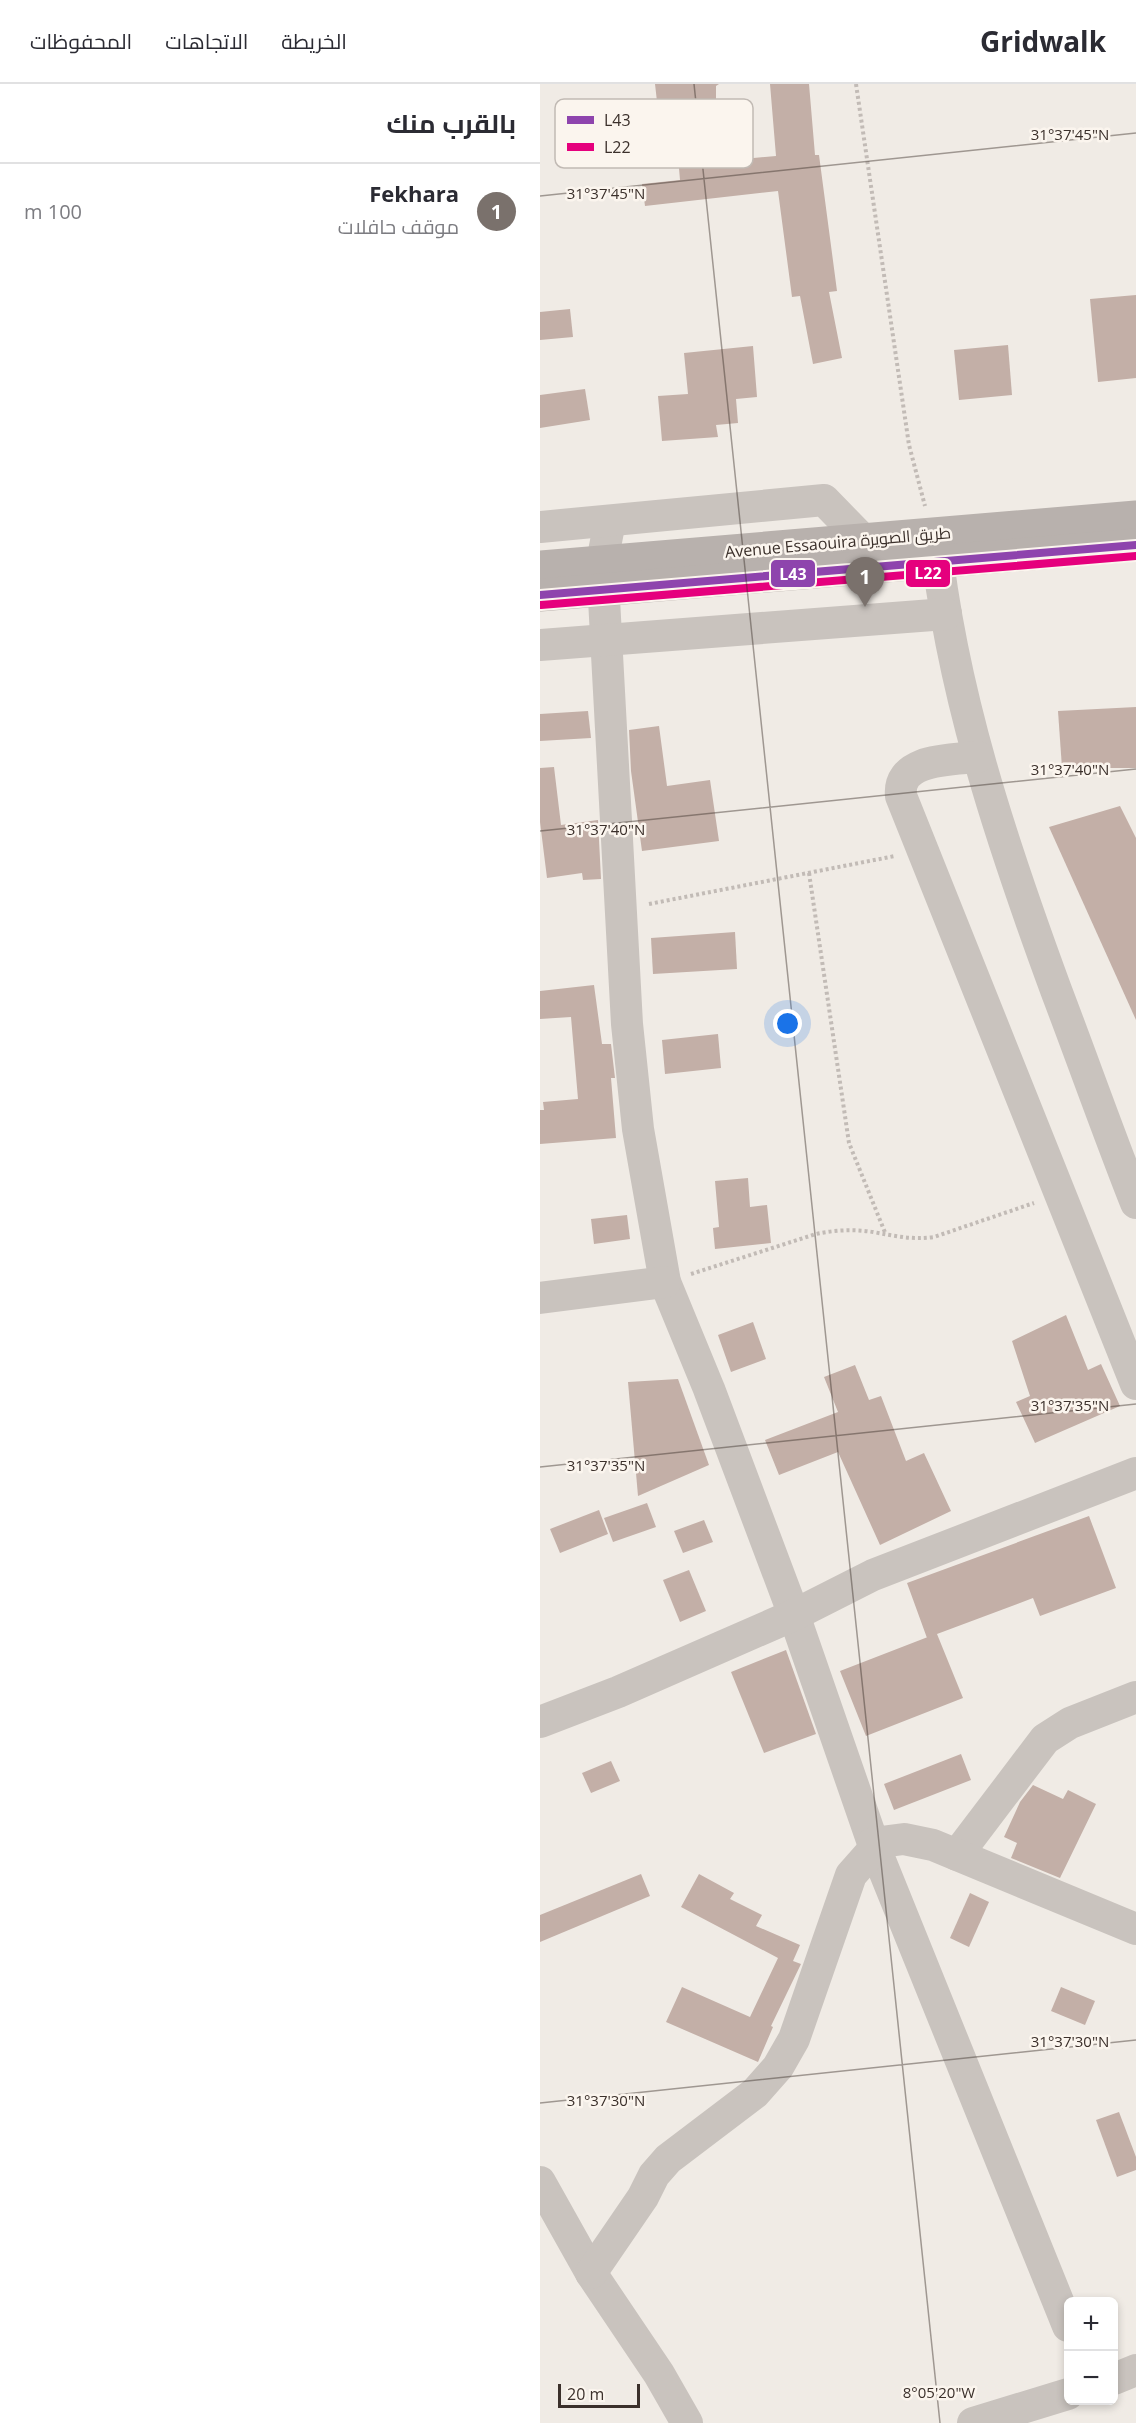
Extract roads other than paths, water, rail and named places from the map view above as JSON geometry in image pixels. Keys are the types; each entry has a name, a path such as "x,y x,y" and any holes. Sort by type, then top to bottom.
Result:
{"main road":[{"name":"Avenue Essaouira طريق الصويرة","path":"540,595 602,576 863,540 936,548 1136,517"},
{"name":"Avenue Essaouira طريق الصويرة","path":"540,567 602,576 936,548 1136,544"}],"street":[{"path":"540,527 824,500 863,540"},
{"path":"610,521 602,576 627,1024 638,1129 665,1282 709,1389 794,1615 873,1843 1064,2316"},
{"path":"936,548 946,615 978,757 1023,899 1136,1203"},
{"path":"540,645 946,615"},
{"path":"978,757 928,763 909,771 901,783 901,796 1136,1384"},
{"path":"540,1298 665,1282"},
{"path":"540,1722 618,1692 794,1615 873,1575 1136,1473"},
{"path":"957,1855 1045,1739 1070,1723 1136,1697"},
{"path":"873,1843 904,1839 918,1840 1136,1929"},
{"path":"591,2273 643,2197 654,2175 668,2159 755,2093 778,2067 794,2039 852,1875 874,1849 873,1843"},
{"path":"540,2182 591,2273 659,2374 687,2423"},
{"path":"1118,2377 1136,2370"},
{"path":"973,2423 1064,2395"}],"place":[{"name":"Fekhara","path":"865,607"}]}
